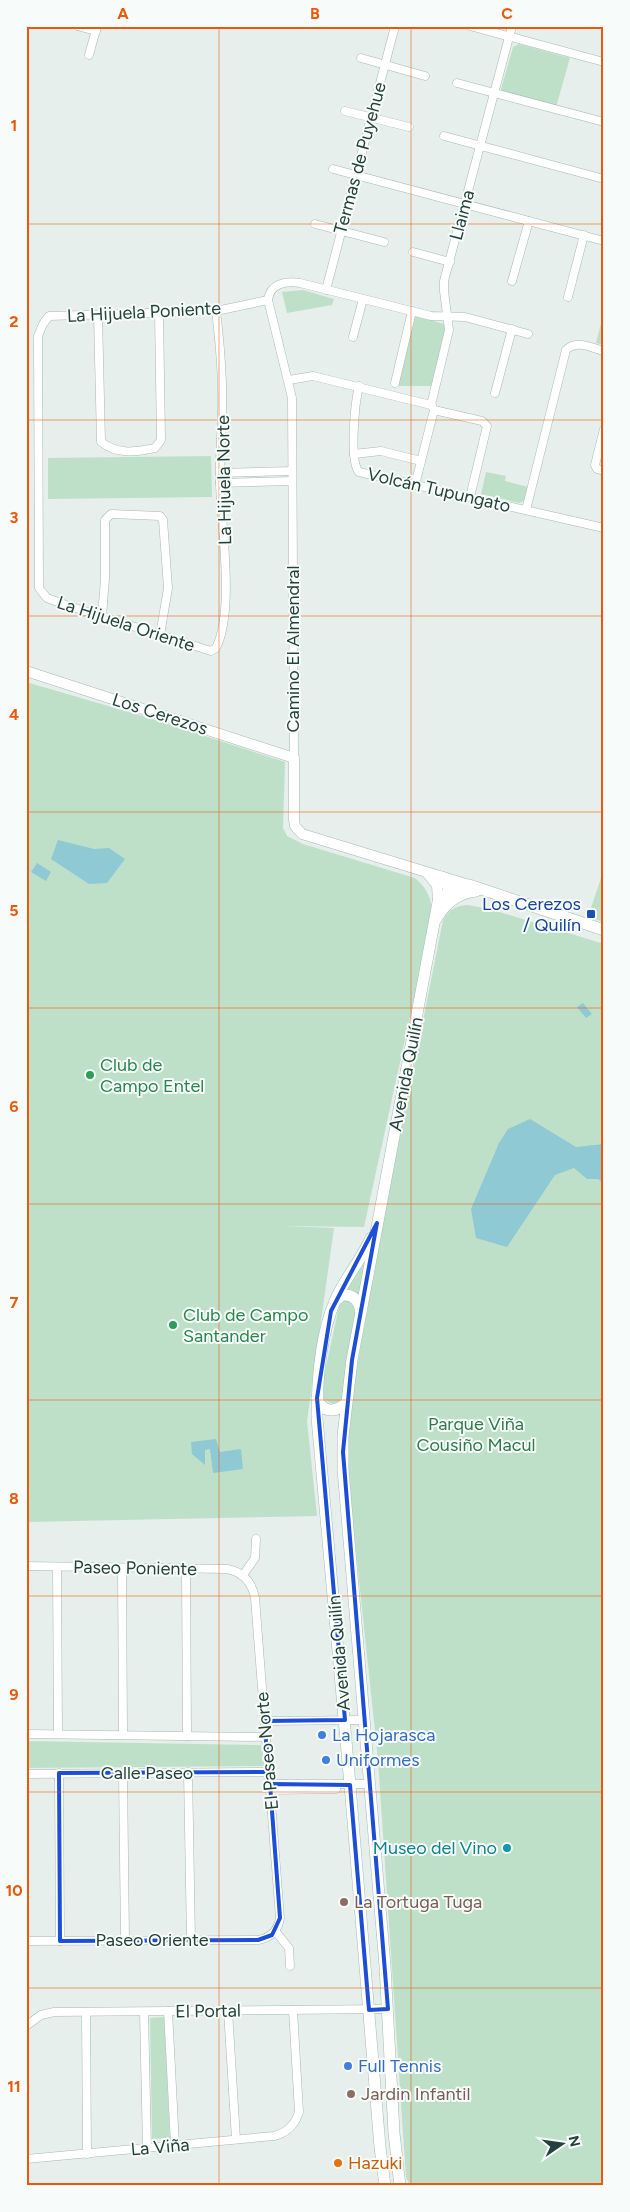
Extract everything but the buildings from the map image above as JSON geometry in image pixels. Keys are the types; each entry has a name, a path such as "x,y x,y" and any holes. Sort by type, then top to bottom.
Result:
{"main road":[{"path":"442,878 446,898"},
{"path":"446,898 469,885 604,930"},
{"path":"446,898 469,892 490,893"},
{"name":"Avenida Quilín","path":"400,2186 394,2133 388,2009 344,1469 346,1403 377,1223 434,926 446,898"},
{"name":"Avenida Quilín","path":"377,1223 361,1258 335,1301 325,1335 317,1398 345,1720 344,1786 369,2010 385,2186"},
{"path":"335,1301 342,1295 352,1296 359,1302 362,1312"},
{"path":"317,1398 322,1407 327,1410 337,1410 346,1403"}],"street":[{"path":"77,26 96,29 90,56"},
{"name":"Termas de Puyehue","path":"326,290 395,26"},
{"path":"470,26 604,62"},
{"name":"Llaima","path":"416,485 448,335 444,286 512,26"},
{"path":"362,58 425,76"},
{"path":"457,84 604,122"},
{"path":"345,111 409,127"},
{"path":"444,136 604,179"},
{"path":"334,169 604,241"},
{"path":"512,281 529,221"},
{"path":"315,224 384,242"},
{"path":"568,297 584,235"},
{"path":"413,252 450,262"},
{"name":"Camino El Almendral","path":"326,290 292,282 279,284 270,290 268,300 292,398 294,820 298,830 327,842 469,885"},
{"path":"326,290 431,316 465,317 528,334"},
{"path":"353,337 363,299"},
{"name":"La Hijuela Poniente","path":"39,588 38,336 49,316 216,311 268,300"},
{"name":"La Hijuela Norte","path":"216,311 220,348 222,409 220,483 225,556 223,632 216,648"},
{"path":"394,383 412,311"},
{"path":"98,315 101,442 110,449 132,452 155,448 161,440 159,313"},
{"path":"495,393 512,329"},
{"path":"526,510 566,352 571,346 578,344 604,351"},
{"path":"289,380 313,376 359,386 482,421 486,424 487,430 470,497"},
{"name":"Volcán Tupungato","path":"359,386 355,406 354,454 355,466 362,474 604,528"},
{"path":"604,429 595,466 604,471"},
{"path":"354,454 381,451 421,461"},
{"path":"220,473 292,471"},
{"path":"220,483 292,481"},
{"path":"102,616 105,579 105,520 111,514 148,514 160,516 163,520 168,588 160,635"},
{"name":"La Hijuela Oriente","path":"39,588 47,598 205,650 211,651 216,648"},
{"name":"Los Cerezos","path":"26,671 294,758"},
{"path":"426,872 446,898"},
{"path":"242,1575 255,1558 256,1539"},
{"name":"Paseo Poniente","path":"26,1566 227,1569 242,1575"},
{"path":"57,1567 58,1734"},
{"path":"122,1568 123,1735"},
{"path":"186,1569 187,1736"},
{"name":"El Paseo Norte","path":"242,1575 250,1583 254,1593 280,1918 275,1931"},
{"path":"264,1721 364,1720"},
{"path":"26,1734 265,1737"},
{"path":"188,1772 191,1940"},
{"name":"Calle Paseo","path":"26,1774 268,1772"},
{"path":"59,1773 60,1941"},
{"path":"122,1773 125,1940"},
{"path":"270,1787 369,1784"},
{"path":"275,1931 289,1948 290,1966"},
{"name":"Paseo Oriente","path":"26,1941 258,1940 267,1938 275,1931"},
{"name":"El Portal","path":"28,2022 47,2013 388,2009"},
{"name":"La Viña","path":"26,2159 279,2135 291,2127 299,2112 293,2010"},
{"path":"228,2011 236,2140"},
{"path":"86,2012 87,2154"},
{"path":"144,2012 148,2148"},
{"path":"168,2012 176,2145"}],"highlighted area":[{"path":"377,1223 352,1360 343,1452 388,2009 369,2010 350,1785 270,1784 280,1918 272,1935 258,1940 60,1941 59,1773 269,1772 264,1721 345,1720 317,1398 331,1311"}],"green space":[{"path":"519,44 570,58 556,107 502,93 501,89 513,47"},
{"path":"303,290 334,299 332,305 287,313 282,292"},
{"path":"414,315 447,325 431,386 398,386"},
{"path":"602,320 604,320 604,345 596,343"},
{"path":"211,456 212,497 48,499 48,458"},
{"path":"486,472 506,476 505,481 528,487 524,501 519,503 481,494"},
{"path":"26,682 146,717 285,762 283,828 287,836 303,844 415,878 423,886 430,900 432,916 364,1227 282,1226 334,1228 307,1421 317,1516 26,1522"},
{"path":"604,869 604,922 588,917"},
{"name":"Parque Viña Cousiño Macul","path":"467,905 490,909 604,944 604,2186 411,2186 406,2178 378,1760 347,1452 354,1383 384,1217 443,920 453,909"},
{"path":"365,1262 359,1296 346,1291"},
{"path":"349,1299 358,1310 344,1398 340,1403 332,1404 324,1399 324,1376 340,1303"},
{"path":"26,1741 261,1745 263,1766 26,1768"},
{"path":"164,2017 170,2138 152,2139 150,2018"}],"water":[{"path":"58,840 94,849 109,848 125,859 107,883 89,884 51,859"},
{"path":"37,863 51,872 46,881 31,872"},
{"path":"583,1003 592,1014 586,1018 577,1007"},
{"path":"530,1119 576,1147 604,1144 604,1183 598,1179 587,1179 574,1168 555,1175 507,1247 476,1238 471,1209 499,1143 508,1129"},
{"path":"216,1439 220,1452 241,1449 243,1469 213,1473 210,1449 205,1450 205,1465 192,1454 191,1442"}],"place":[{"name":"Los Cerezos / Quilín","path":"591,914"},
{"name":"Club de Campo Entel","path":"90,1075"},
{"name":"Club de Campo Santander","path":"173,1325"},
{"name":"La Hojarasca","path":"322,1735"},
{"name":"Uniformes","path":"326,1760"},
{"name":"Museo del Vino","path":"507,1848"},
{"name":"La Tortuga Tuga","path":"344,1902"},
{"name":"Full Tennis","path":"348,2066"},
{"name":"Jardin Infantil","path":"351,2094"},
{"name":"Hazuki","path":"338,2163"}]}
